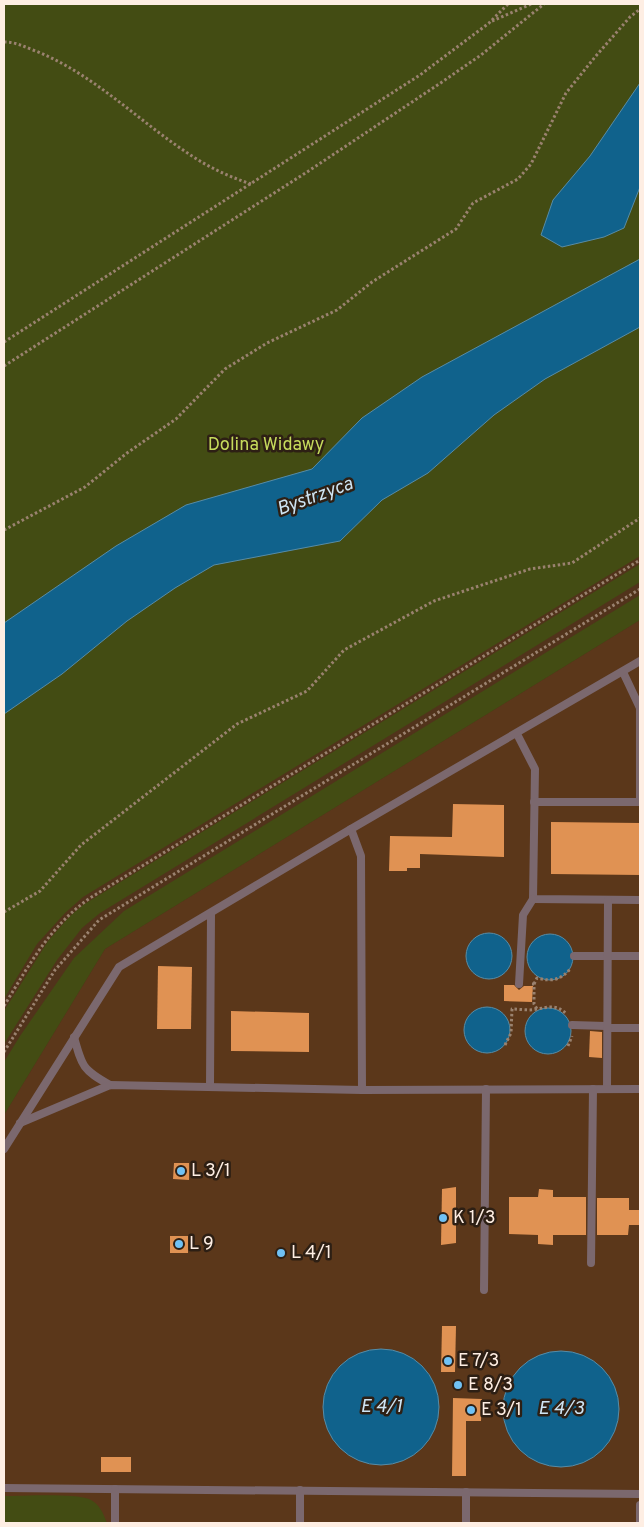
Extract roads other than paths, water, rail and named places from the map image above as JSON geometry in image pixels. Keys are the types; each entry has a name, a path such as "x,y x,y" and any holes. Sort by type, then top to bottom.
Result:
{"lane":[{"path":"4,1149 119,967 640,661"},
{"path":"534,802 640,802 640,708 623,672"},
{"path":"517,734 535,769 533,899 523,915 519,984"},
{"path":"351,829 361,856 362,1090"},
{"path":"533,899 640,900"},
{"path":"606,1089 608,900"},
{"path":"210,1086 211,914"},
{"path":"574,956 640,956"},
{"path":"572,1025 639,1028"},
{"path":"74,1037 80,1060 91,1074 110,1085"},
{"path":"19,1124 110,1085 362,1090 640,1089"},
{"path":"484,1290 486,1089"},
{"path":"591,1263 593,1089"},
{"path":"4,1488 640,1494"},
{"path":"115,1523 116,1489"},
{"path":"300,1490 300,1523"},
{"path":"466,1492 466,1523"},
{"path":"640,1505 640,1523"}],"water":[{"path":"640,83 640,187 624,228 604,237 562,247 541,235 553,200 590,156"},
{"name":"Bystrzyca","path":"640,259 640,327 545,379 494,415 428,473 382,500 340,541 214,565 175,588 127,621 62,674 4,714 4,623 116,546 186,505 312,469 362,418 422,377"},
{"path":"484,933 494,933 508,943 512,956 508,969 502,975 494,979 484,979 470,969 466,961 466,951 476,937"},
{"path":"550,934 563,938 569,944 573,957 569,970 563,976 550,980 537,976 531,970 527,957 531,944 537,938"},
{"path":"492,1007 496,1008 506,1017 509,1021 509,1039 500,1049 492,1053 482,1053 474,1049 465,1039 464,1025 468,1017 478,1008"},
{"path":"548,1008 561,1012 567,1018 571,1031 567,1044 561,1050 548,1054 535,1050 529,1044 525,1031 529,1018 535,1012"},
{"name":"E 4/1","path":"381,1349 403,1353 422,1366 435,1385 439,1407 435,1429 422,1448 403,1461 381,1465 359,1461 340,1448 327,1429 323,1407 327,1385 340,1366 359,1353"},
{"name":"E 4/3","path":"561,1351 583,1355 602,1368 615,1387 619,1409 615,1431 602,1450 583,1463 561,1467 539,1463 520,1450 507,1431 503,1409 507,1387 520,1368 539,1355"}],"place":[{"name":"L 3/1","path":"181,1171"},
{"name":"K 1/3","path":"443,1218"},
{"name":"L 9","path":"179,1244"},
{"name":"L 4/1","path":"281,1253"},
{"name":"E 7/3","path":"448,1361"},
{"name":"E 8/3","path":"458,1385"},
{"name":"E 3/1","path":"471,1410"}],"park label":[{"name":"Dolina Widawy","path":"266,445"}]}
